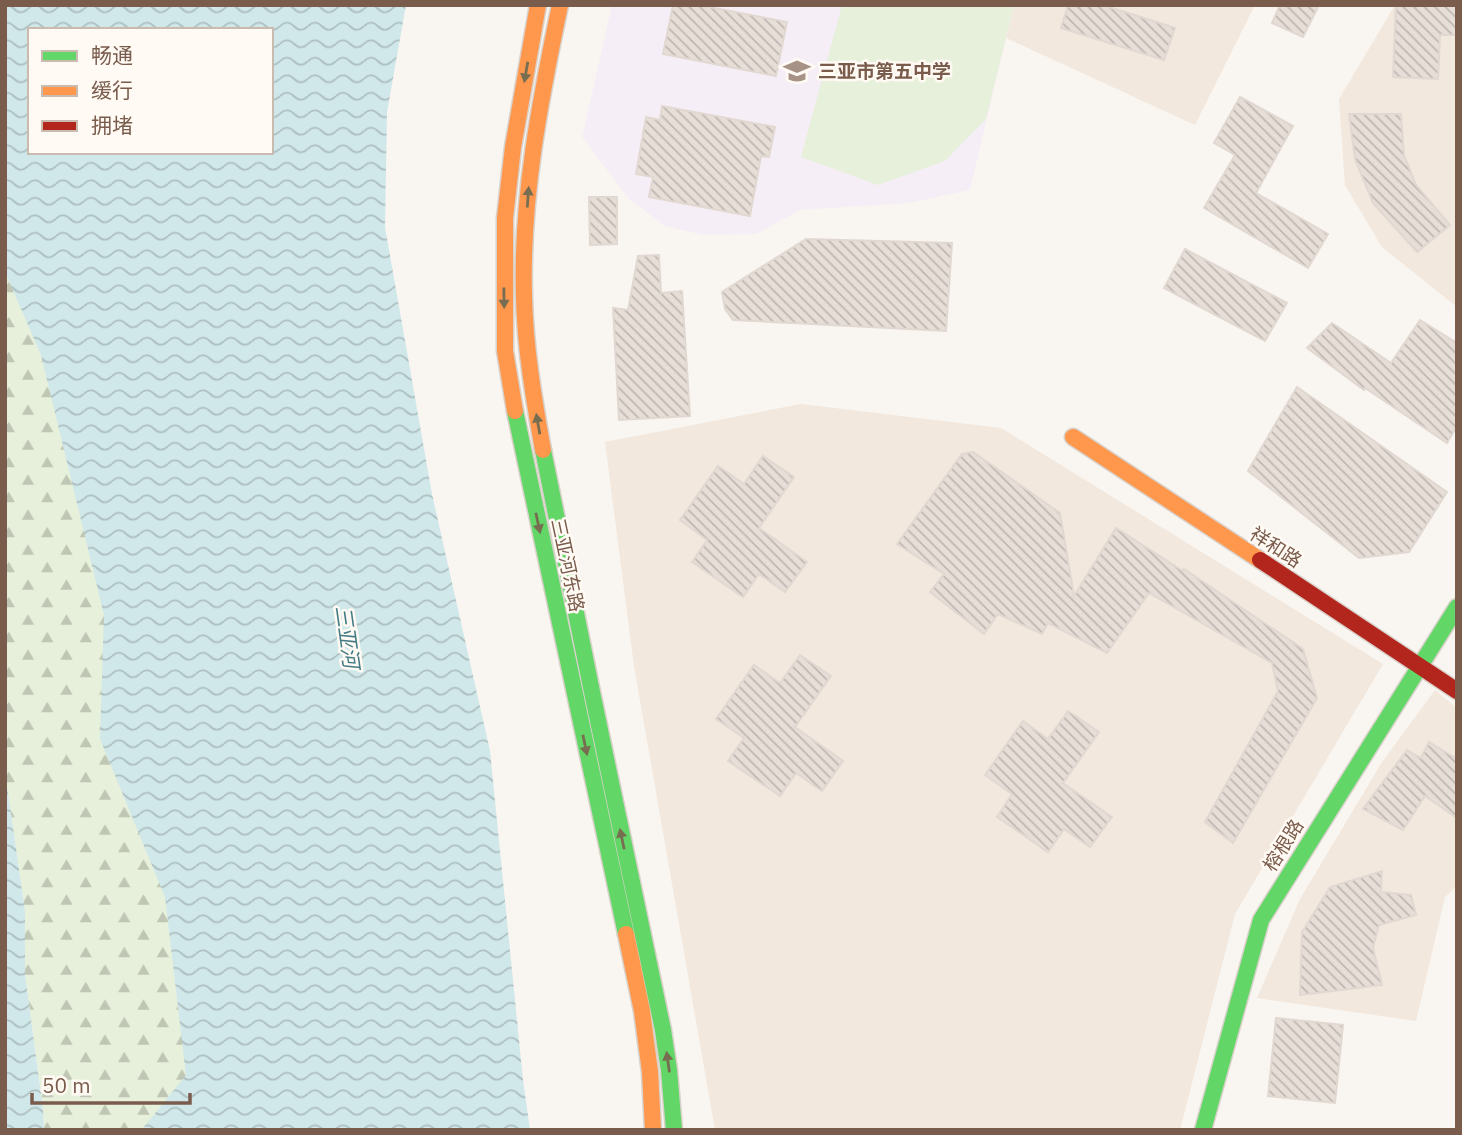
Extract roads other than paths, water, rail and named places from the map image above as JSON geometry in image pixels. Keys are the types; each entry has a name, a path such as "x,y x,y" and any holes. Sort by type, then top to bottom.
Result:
{"main road":[{"name":"三亚河东路","path":"538,5 513,147 505,218 505,351 532,494 642,1011 650,1072 653,1130"},
{"name":"三亚河东路","path":"560,5 529,185 524,298 529,357 543,448 663,1030 674,1130"},
{"name":"祥和路","path":"1073,437 1457,691"},
{"name":"榕根路","path":"1203,1130 1261,920 1457,607"}],"water":[{"name":"三亚河","path":"5,5 406,5 387,112 385,227 432,494 490,751 530,1130 144,1130 186,1075 165,897 100,739 104,615 41,355 5,272"},
{"path":"5,772 25,911 25,974 44,1130 5,1130"}],"place":[{"name":"三亚市第五中学","path":"797,71"}]}
